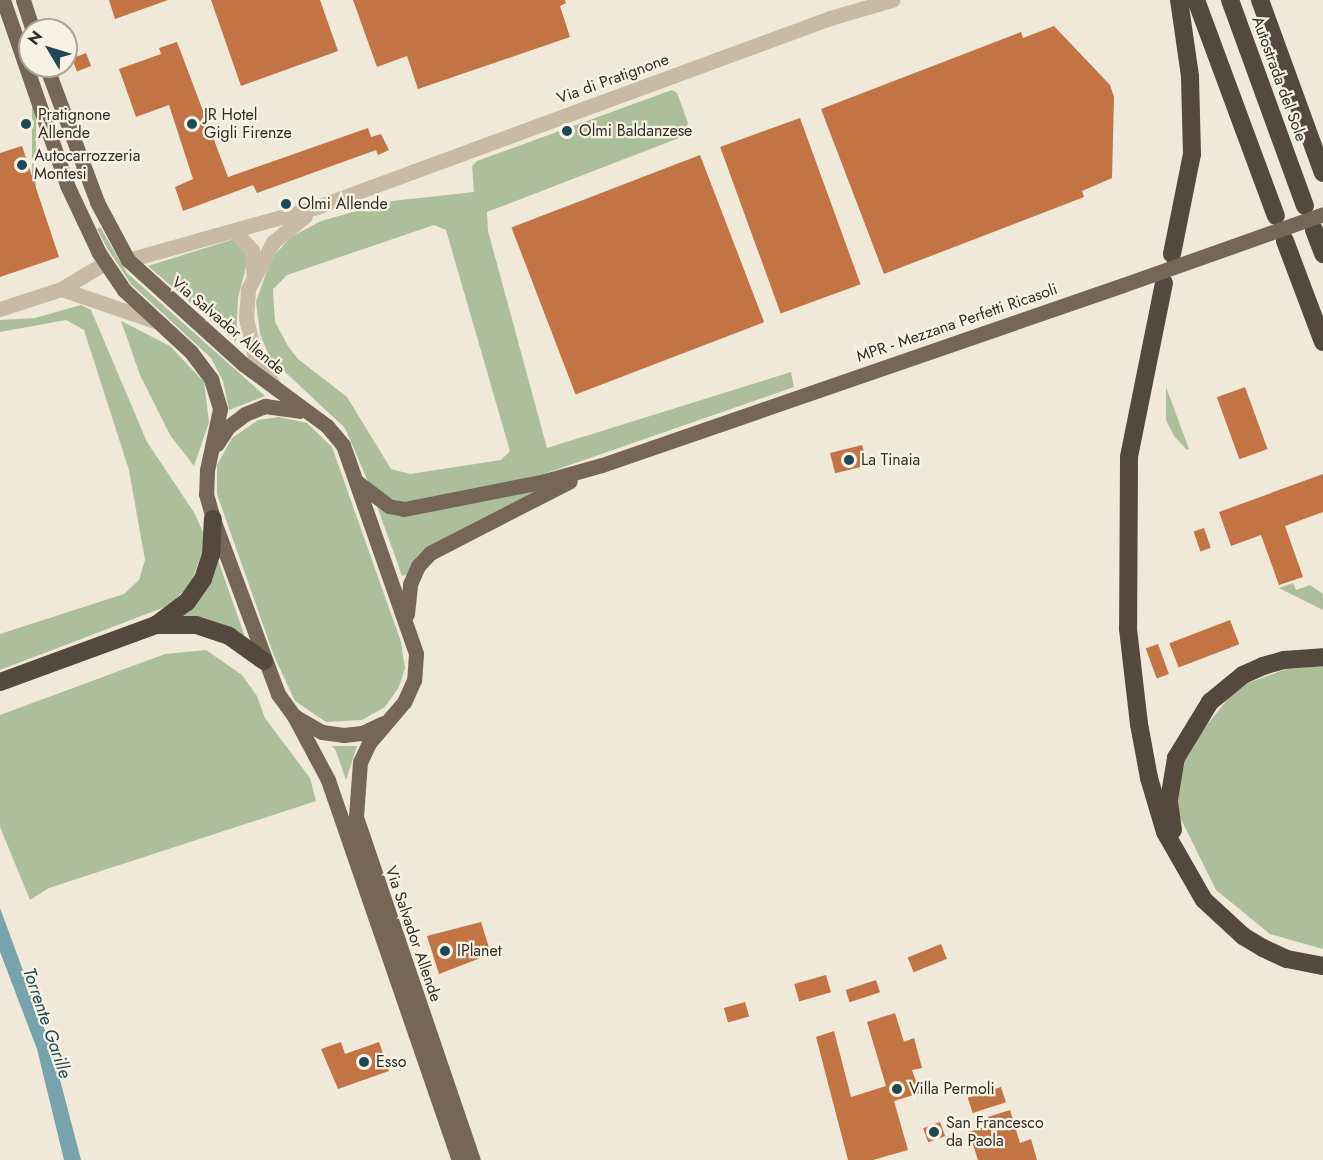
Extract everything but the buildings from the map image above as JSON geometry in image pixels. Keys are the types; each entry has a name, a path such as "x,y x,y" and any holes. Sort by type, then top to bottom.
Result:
{"highway":[{"path":"1172,254 1192,154 1190,76 1179,0"},
{"path":"1196,0 1276,216"},
{"name":"Autostrada del Sole","path":"1230,0 1305,206"},
{"name":"Autostrada del Sole","path":"1260,0 1323,173"},
{"path":"1284,66 1323,144"},
{"path":"1314,230 1323,254"},
{"path":"1286,241 1323,342"},
{"path":"1164,283 1129,457 1128,629 1138,724 1149,778 1165,831 1204,900 1243,936 1287,959 1323,966"},
{"path":"0,682 156,625 187,602 203,579 211,555 213,519"},
{"path":"156,625 196,625 218,632 264,661"},
{"path":"1178,856 1170,819 1170,780 1176,758 1196,719 1226,687 1243,675 1284,660 1323,657"}],"main road":[{"path":"3,0 67,185 105,263"},
{"path":"23,0 29,18"},
{"path":"50,78 97,202 128,260"},
{"name":"MPR - Mezzana Perfetti Ricasoli","path":"357,482 389,506 405,509 545,481 602,465 1323,214"},
{"name":"Via Salvador Allende","path":"128,260 277,390 327,426 343,445 416,654 414,680 404,702 387,721 360,762 356,817 473,1160"},
{"name":"Via Salvador Allende","path":"105,263 124,290 191,352 211,379 219,409 214,448 207,470 206,494 213,519 278,694 294,716 328,780 459,1160"},
{"name":"Via Salvador Allende","path":"214,448 228,427 245,414 264,406 309,414"},
{"name":"MPR - Mezzana Perfetti Ricasoli","path":"408,626 410,584 418,566 430,553 602,465"},
{"name":"Via Salvador Allende","path":"294,716 322,732 343,735 362,733 387,721"}],"street":[{"name":"Via di Pratignone","path":"317,207 830,18 892,0"},
{"path":"128,260 235,232 317,207"},
{"path":"252,275 273,242 317,207"},
{"path":"235,232 252,250 252,275 246,302 249,333 254,353 277,390"},
{"path":"0,309 62,289 105,263"},
{"path":"62,289 155,321"},
{"name":"Via Salvador Allende","path":"451,1160 452,1142"}],"green space":[{"path":"32,78 36,78 36,223 32,223"},
{"path":"672,90 677,93 688,123 684,136 487,212 488,231 547,448 791,372 794,387 541,475 405,503 387,497 369,484 345,428 270,358 260,334 256,302 271,259 291,237 321,221 392,201 474,192 472,166 477,161","holes":["434,225 446,230 510,451 501,460 410,474 391,469 347,397 298,359 288,346 275,322 273,289 287,275"]},
{"path":"100,227 127,273 265,396 229,410 223,381 211,358 131,284 107,248 97,229"},
{"path":"234,239 245,250 247,263 238,298 236,342 148,266"},
{"path":"81,305 91,310 147,442 195,514 203,532 203,550 191,583 170,605 0,670 0,634 124,594 139,580 145,560 129,470 84,330 66,320 0,332 0,320 35,318"},
{"path":"121,321 170,346 204,382 209,422 194,466 170,435 140,375"},
{"path":"1166,387 1189,449 1187,450 1174,436 1166,420"},
{"path":"279,417 307,423 332,447 401,642 405,668 399,687 385,707 362,720 326,722 295,701 274,656 217,494 217,465 232,438 258,420"},
{"path":"548,484 406,575 402,576 377,506"},
{"path":"218,560 244,634 244,636 180,616"},
{"path":"1293,583 1296,590 1310,585 1323,594 1323,610 1279,588"},
{"path":"206,650 242,675 257,696 265,718 310,778 316,801 49,888 30,900 0,827 0,715 165,654"},
{"path":"1323,666 1323,949 1270,934 1216,890 1180,817 1178,800 1185,761 1194,741 1231,695 1248,683 1286,669"},
{"path":"332,746 357,746 346,780 336,751"}],"water":[{"path":"0,908 52,1049 81,1160 64,1160 37,1049 0,952"}],"place":[{"name":"Pratignone Allende","path":"26,124"},
{"name":"JR Hotel Gigli Firenze","path":"192,124"},
{"name":"Olmi Baldanzese","path":"567,131"},
{"name":"Autocarrozzeria Montesi","path":"22,165"},
{"name":"Olmi Allende","path":"286,204"},
{"name":"La Tinaia","path":"849,460"},
{"name":"IPlanet","path":"445,951"},
{"name":"Esso","path":"364,1062"},
{"name":"Villa Permoli","path":"897,1089"},
{"name":"San Francesco da Paola","path":"934,1132"}],"water label":[{"name":"Torrente Garille","path":"47,1023"}]}
